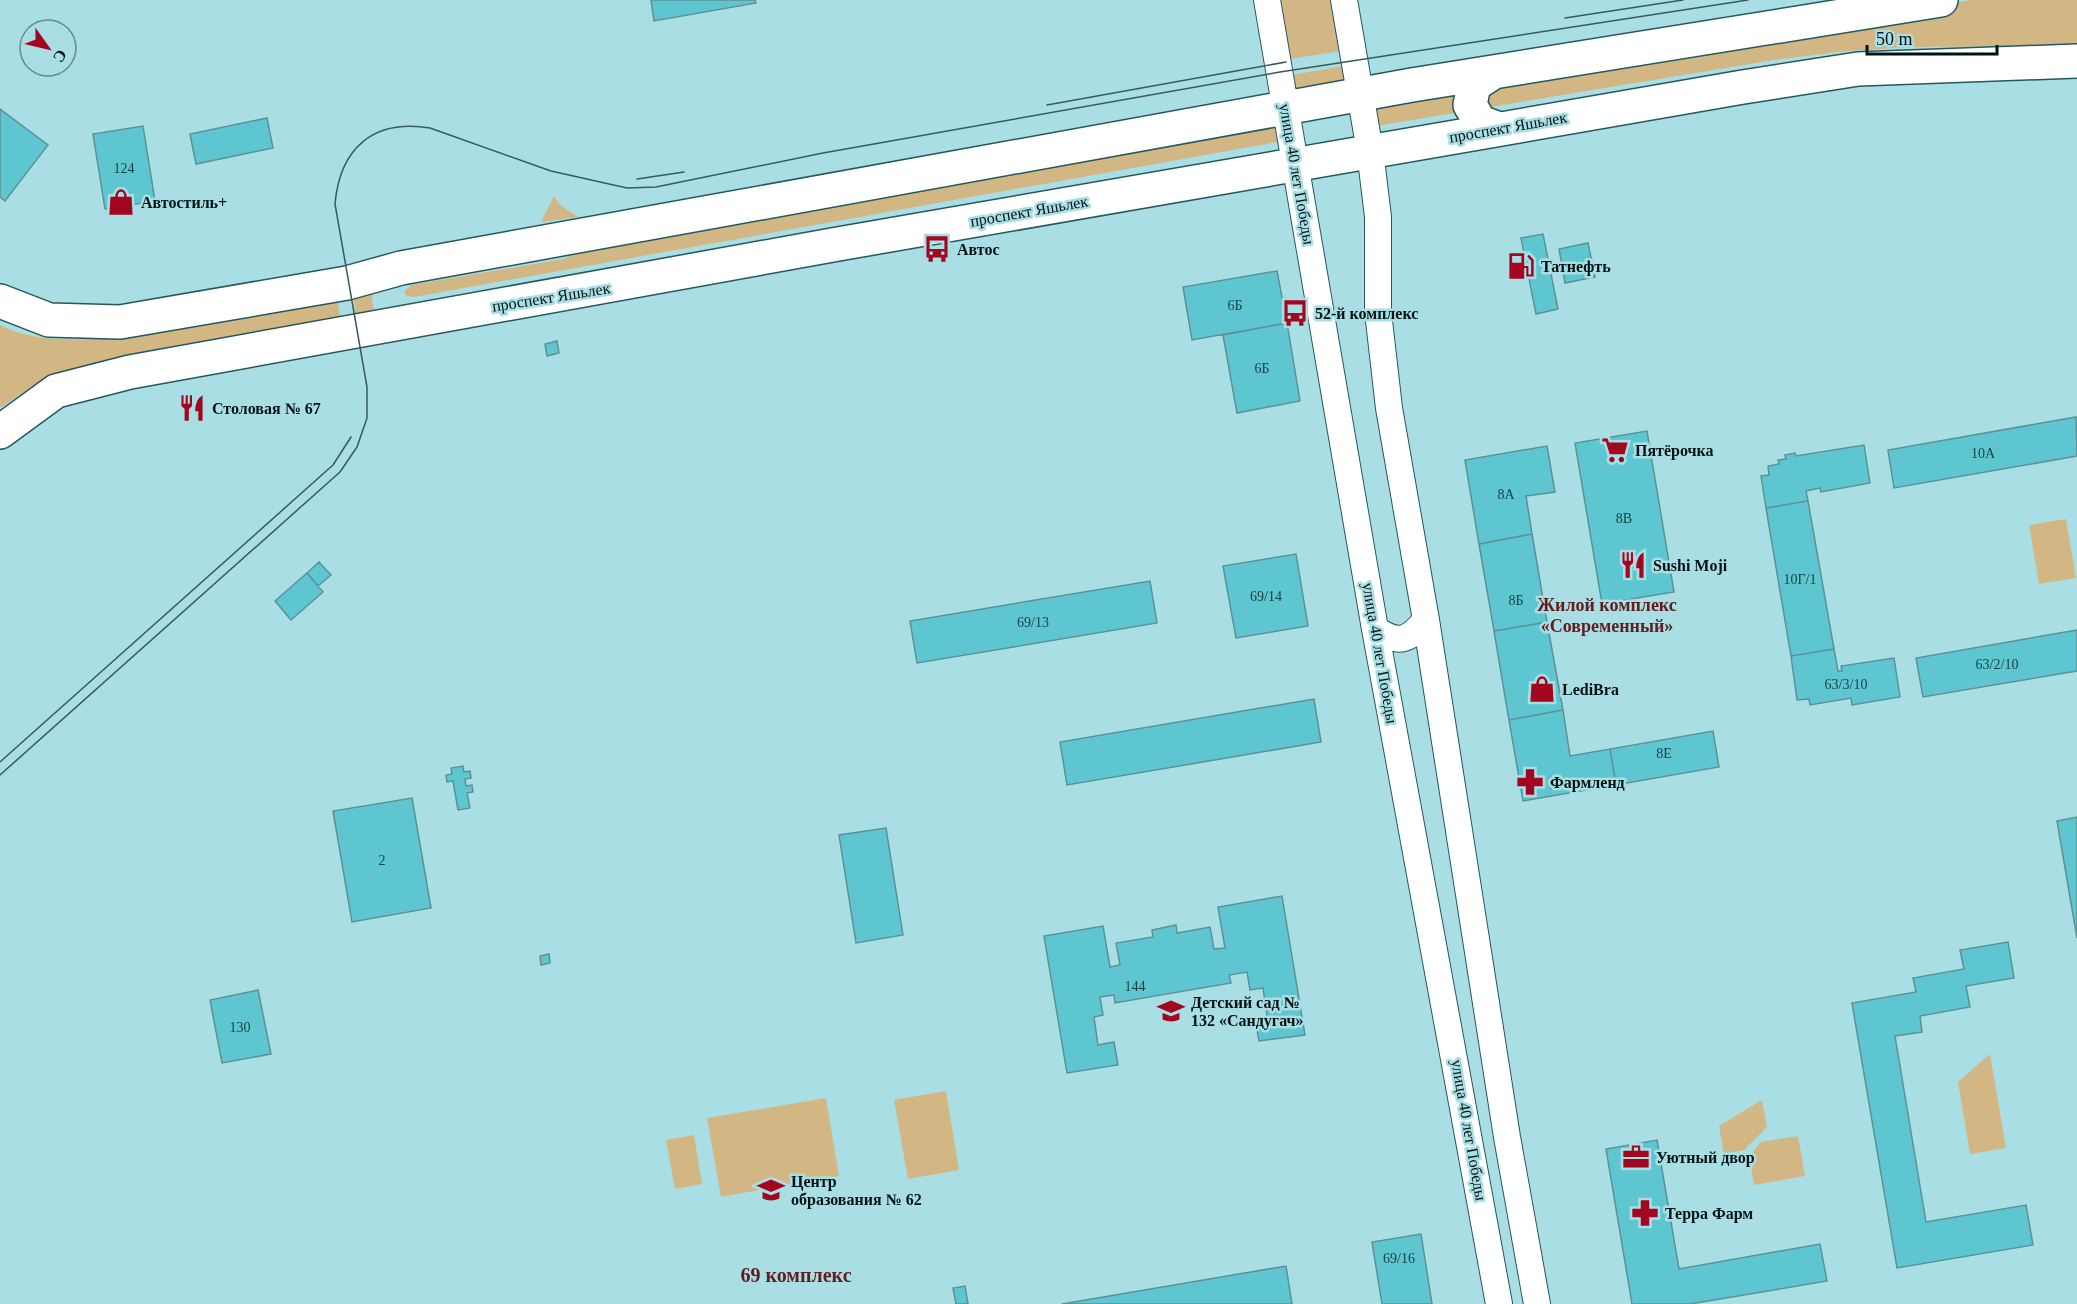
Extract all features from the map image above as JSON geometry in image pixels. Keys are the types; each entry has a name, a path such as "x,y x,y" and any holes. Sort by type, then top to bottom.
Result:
{"main road":[{"path":"0,301 49,320 120,322 347,283 400,268 829,188 1362,95 1941,0"},
{"name":"проспект Яшьлек","path":"0,432 56,391 130,372 404,322 1370,151 1858,69 1920,65 2077,62"},
{"path":"1491,74 1474,86 1470,105 1480,123 1499,129"},
{"path":"400,268 384,298 385,308 393,317 404,322"}],"street":[{"name":"улица 40 лет Победы","path":"1267,0 1375,629 1499,1304"},
{"path":"1344,0 1362,95 1378,217 1378,312 1381,352 1536,1304"},
{"path":"1375,629 1390,639 1404,639 1415,633 1426,620"}],"shaded area":[{"path":"1280,0 1333,0 1341,51 1290,59"},
{"path":"1971,0 2077,0 2077,46 1911,47 1847,51 1774,60 1376,126 1373,105"},
{"path":"1343,66 1343,80 1296,89 1292,75"},
{"path":"1279,119 1283,141 414,297 407,296 404,292 411,285 563,259 612,240"},
{"path":"554,196 560,205 578,217 541,222"},
{"path":"373,292 372,302 376,316 356,318 353,295"},
{"path":"337,298 341,321 74,369 31,387 0,408 0,325 23,334 49,338 76,340 103,338"},
{"path":"2066,519 2076,578 2039,584 2029,525"},
{"path":"1990,1054 2006,1148 1970,1154 1958,1082"},
{"path":"946,1091 959,1170 908,1179 894,1100"},
{"path":"826,1098 839,1176 721,1197 707,1118"},
{"path":"1762,1100 1767,1127 1744,1150 1724,1154 1719,1126"},
{"path":"694,1135 702,1184 675,1189 666,1140"},
{"path":"1798,1136 1805,1176 1754,1185 1749,1157 1761,1142"}],"building":[{"path":"651,0 755,0 756,3 654,21"},
{"path":"0,109 48,145 5,201 0,197"},
{"path":"267,118 273,148 196,164 190,134"},
{"path":"143,126 155,201 105,209 93,134"},
{"path":"1543,234 1558,309 1536,314 1521,238"},
{"path":"1588,243 1595,277 1565,283 1559,249"},
{"path":"1277,271 1287,323 1192,340 1183,287"},
{"path":"1287,323 1300,401 1237,413 1223,335"},
{"path":"557,341 559,353 547,356 545,344"},
{"path":"2076,417 2077,456 1894,488 1888,450"},
{"path":"1647,431 1674,592 1602,604 1575,443"},
{"path":"1864,445 1870,483 1821,492 1820,488 1806,491 1808,501 1766,508 1761,476 1769,475 1768,466 1779,464 1778,460 1786,459 1785,455 1795,453 1796,456"},
{"path":"1547,446 1555,492 1526,496 1532,534 1479,544 1465,460"},
{"path":"1808,501 1834,649 1791,656 1766,508"},
{"path":"1532,534 1547,622 1494,631 1479,544"},
{"path":"1296,554 1308,626 1236,638 1223,566"},
{"path":"319,562 331,575 318,586 307,573"},
{"path":"307,573 323,592 291,620 275,601"},
{"path":"1150,581 1157,623 917,663 910,621"},
{"path":"1547,622 1563,710 1509,720 1494,631"},
{"path":"2077,630 2077,671 1923,697 1916,658"},
{"path":"1834,649 1838,671 1842,671 1841,666 1894,658 1900,697 1852,705 1851,698 1810,705 1809,699 1797,700 1791,656"},
{"path":"1314,699 1321,742 1067,785 1060,742"},
{"path":"1563,710 1570,756 1610,749 1616,785 1523,801 1509,720"},
{"path":"1713,731 1719,767 1616,785 1610,749"},
{"path":"463,766 464,772 470,771 471,778 465,779 466,786 472,785 473,792 467,793 470,808 458,810 453,781 447,782 446,775 452,774 451,768"},
{"path":"412,798 431,908 352,922 333,811"},
{"path":"2077,817 2077,938 2057,821"},
{"path":"886,828 903,935 856,943 839,835"},
{"path":"1282,896 1305,1035 1259,1041 1255,1019 1267,1016 1263,988 1250,990 1247,972 1229,975 1231,983 1115,1003 1114,995 1100,997 1103,1015 1094,1017 1098,1045 1114,1042 1118,1065 1067,1073 1044,936 1103,926 1110,967 1120,965 1116,943 1153,937 1152,930 1176,925 1177,933 1210,927 1214,949 1225,948 1218,907"},
{"path":"2008,942 2014,978 1966,986 1970,1007 1920,1016 1922,1032 1895,1036 1926,1222 2026,1205 2033,1245 1897,1268 1852,1003 1916,992 1913,978 1964,969 1960,950"},
{"path":"549,954 550,963 541,965 540,956"},
{"path":"258,990 271,1054 222,1063 210,1000"},
{"path":"1657,1140 1679,1269 1820,1244 1827,1281 1690,1304 1632,1304 1606,1149"},
{"path":"1421,1234 1432,1304 1382,1304 1372,1242"},
{"path":"1286,1266 1292,1304 1062,1304"},
{"path":"965,1286 968,1304 956,1304 953,1288"}],"tram line":[{"path":"1565,18 1683,0"},
{"path":"0,775 340,472 357,447 367,418 367,387 335,204 338,184 352,153 376,133 410,126 430,128 551,171 627,188 656,187 823,153 1280,72 1748,0"},
{"path":"1047,105 1286,62"},
{"path":"637,179 684,172"},
{"path":"0,762 333,465 351,437"}],"place":[{"name":"Автостиль+","path":"121,202"},
{"name":"Автос","path":"937,249"},
{"name":"Татнефть","path":"1521,266"},
{"name":"52-й комплекс","path":"1295,313"},
{"name":"Столовая № 67","path":"192,408"},
{"name":"Пятёрочка","path":"1615,450"},
{"name":"Sushi Moji","path":"1633,565"},
{"name":"LediBra","path":"1542,689"},
{"name":"Фармленд","path":"1530,782"},
{"name":"Детский сад № 132 «Сандугач»","path":"1171,1011"},
{"name":"Уютный двор","path":"1636,1157"},
{"name":"Центр образования № 62","path":"771,1190"},
{"name":"Терра Фарм","path":"1645,1213"}],"district":[{"name":"Жилой комплекс «Современный»","path":"1607,615"},
{"name":"69 комплекс","path":"796,1275"}]}
